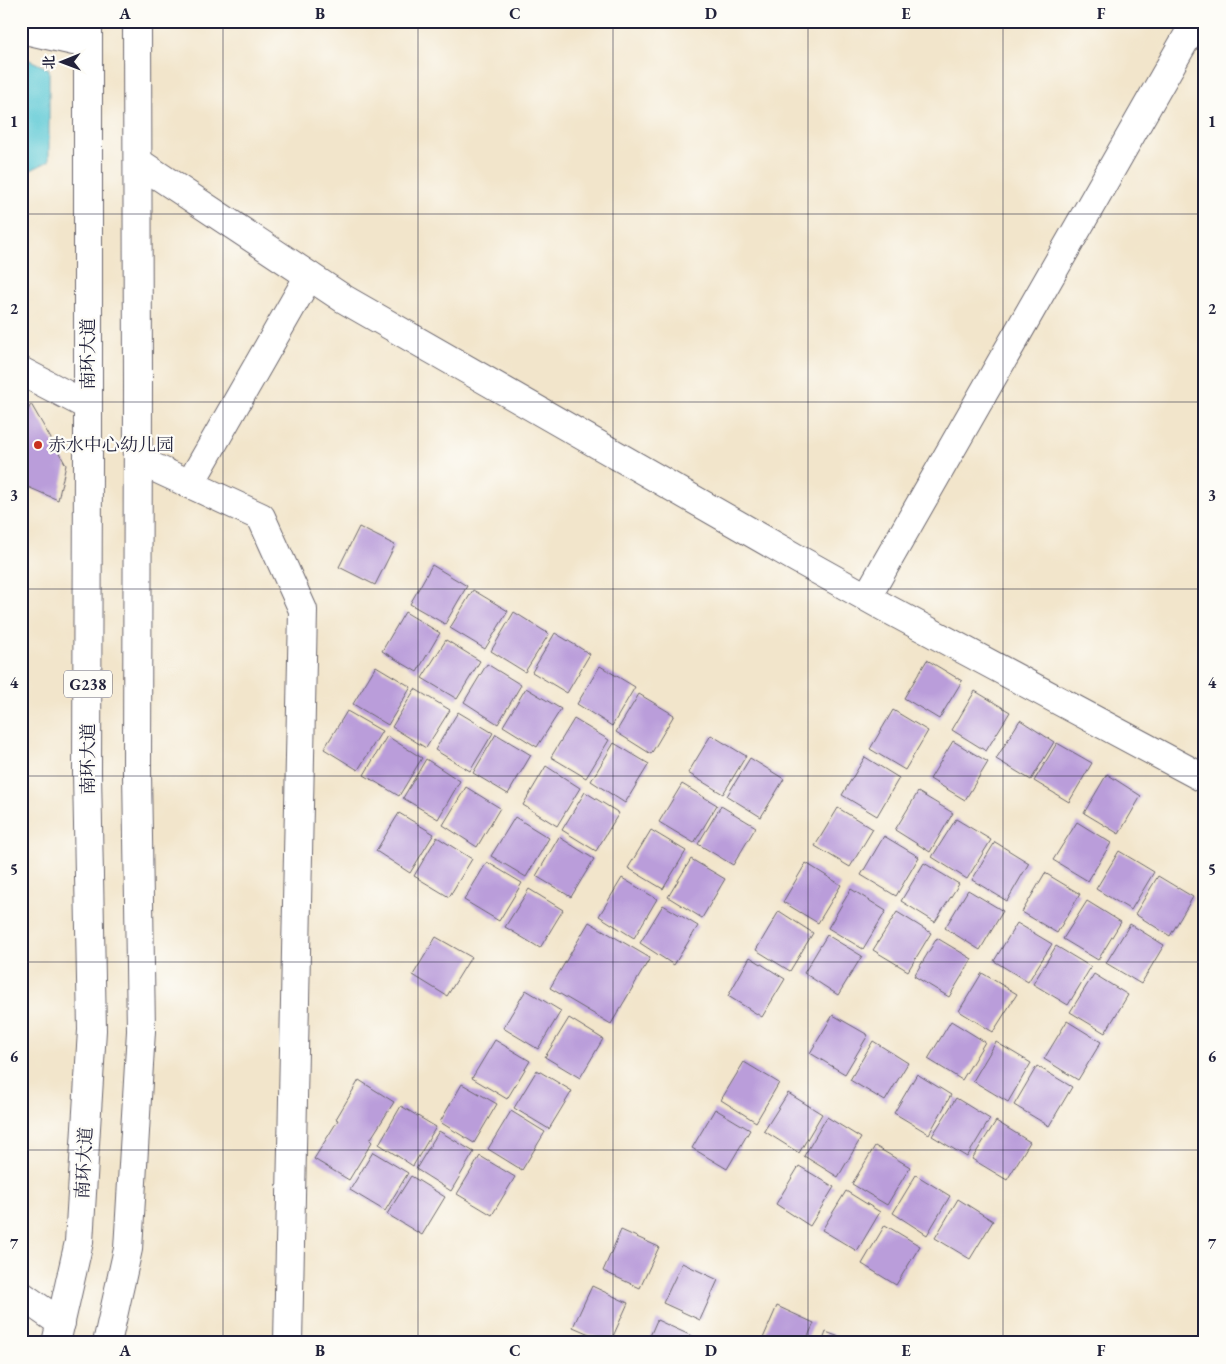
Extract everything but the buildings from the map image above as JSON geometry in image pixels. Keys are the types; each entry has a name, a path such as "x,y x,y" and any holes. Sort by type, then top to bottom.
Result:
{"main road":[{"path":"867,597 1196,21"},
{"name":"G238","path":"107,1343 128,1249 141,1031 137,772 140,26"},
{"path":"21,29 74,41 88,32"},
{"name":"南环大道","path":"58,1333 79,1242 92,1030 87,773 88,32"},
{"path":"138,162 344,299 867,597 1205,779"},
{"path":"190,484 309,276"},
{"path":"21,371 88,406"},
{"path":"138,460 261,517 303,610 288,1343"},
{"path":"21,1295 58,1333"}],"water":[{"path":"21,56 49,69 49,161 21,175"}],"place":[{"name":"赤水中心幼儿园","path":"38,445"}]}
